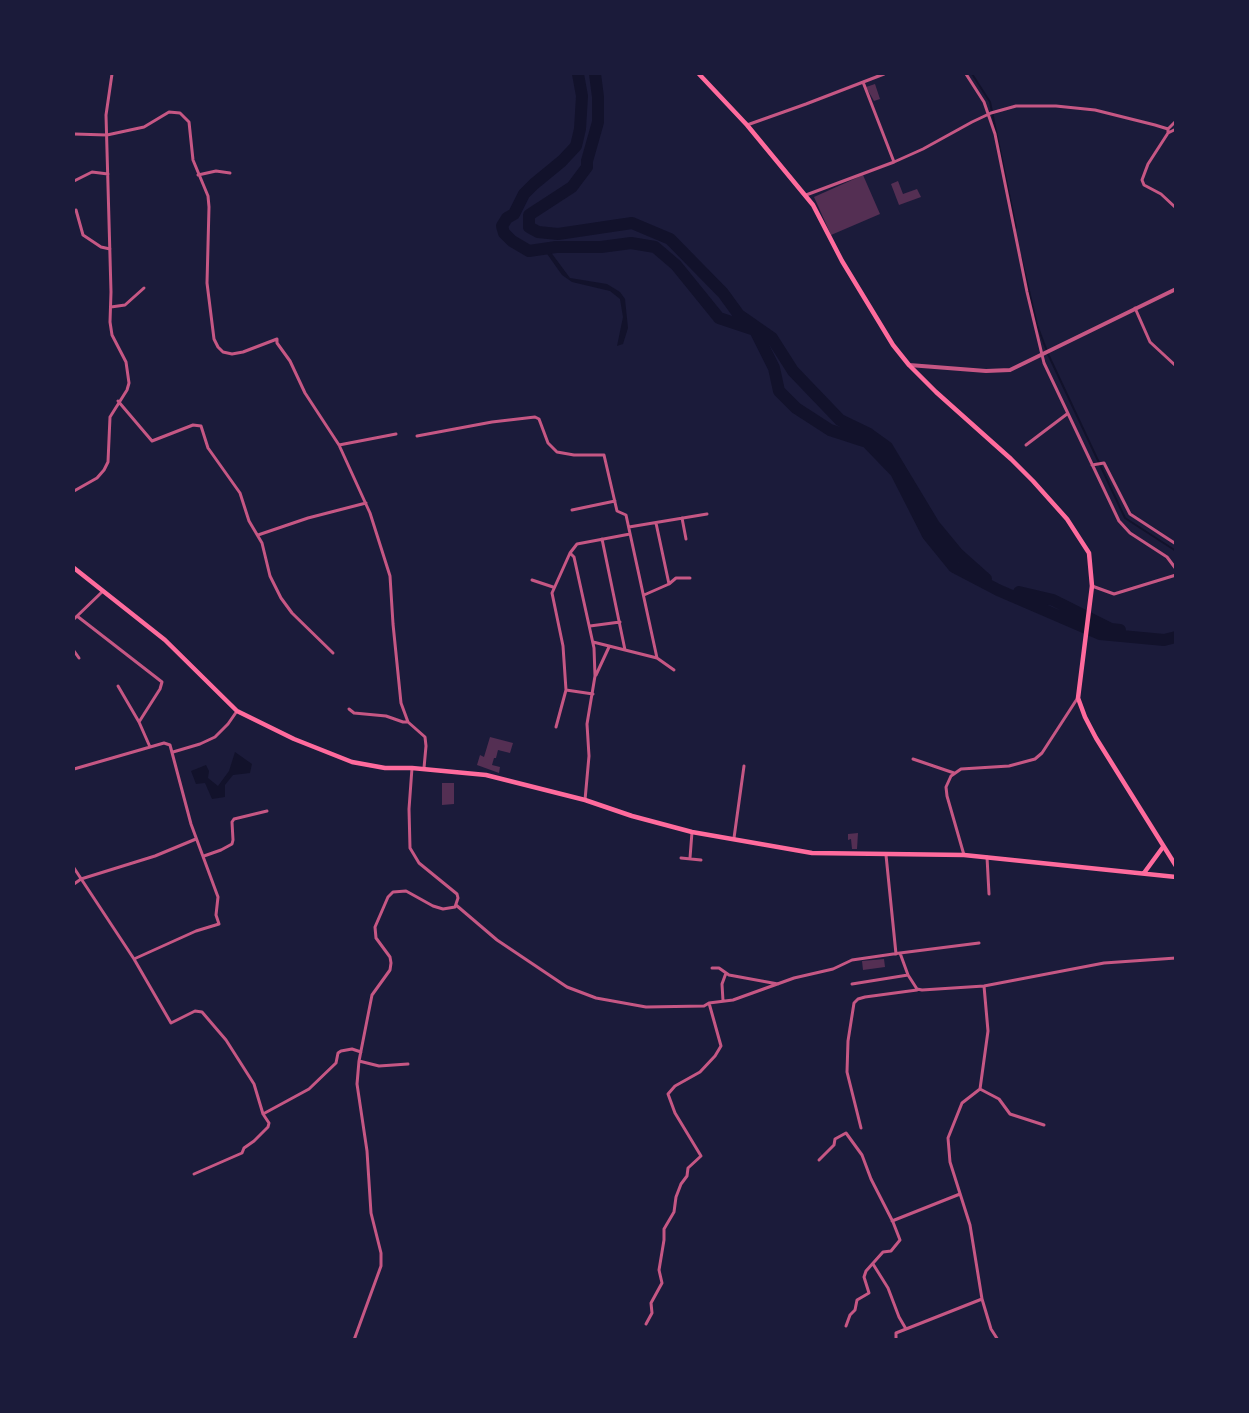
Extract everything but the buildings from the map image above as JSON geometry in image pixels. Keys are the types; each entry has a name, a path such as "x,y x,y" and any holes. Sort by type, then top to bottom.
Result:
{"main road":[{"path":"699,74 747,125 806,195 822,220 842,261 893,345 909,365 1011,459 1067,519 1089,553 1092,586 1078,698 1096,738 1176,866"},
{"path":"74,568 182,654 237,711 342,759 385,768 424,768 486,775 585,800 632,816 692,832 812,853 964,855 1176,877"},
{"path":"1144,873 1163,847"}],"street":[{"path":"74,490 97,478 108,462 110,417 127,390 129,374 126,362 112,335 110,322 106,115 112,74"},
{"path":"747,125 884,74"},
{"path":"966,74 990,113 1043,353 1067,414 1119,521 1130,533 1167,557 1176,568"},
{"path":"863,82 894,162"},
{"path":"806,195 894,162 923,149 954,130 999,110 1028,105 1072,106 1127,117 1168,131 1176,129"},
{"path":"74,134 107,135 144,127 169,112 180,114 190,125 193,160 208,196 207,283 213,332 218,347 223,352 237,353 277,339 277,343 290,361 305,393 339,445 366,503 390,576 401,703 408,722 426,740 424,768"},
{"path":"1176,121 1148,164 1142,180 1144,185 1161,194 1176,208"},
{"path":"198,175 216,171 230,173"},
{"path":"74,181 92,172 108,174"},
{"path":"76,210 83,236 101,247 110,249"},
{"path":"111,307 125,305 144,288"},
{"path":"909,365 1004,371 1016,368 1056,346 1176,289"},
{"path":"1135,308 1150,342 1174,364"},
{"path":"118,402 152,441 193,425 201,426 208,448 240,493 249,521 258,535 270,576 281,598 292,613 333,653"},
{"path":"1026,445 1067,414"},
{"path":"417,436 492,422 537,418 548,443 557,452 574,455 604,455 616,511 626,515 657,658"},
{"path":"339,445 396,434"},
{"path":"1093,465 1102,462 1130,514 1176,544"},
{"path":"572,510 615,501"},
{"path":"258,535 308,518 366,503"},
{"path":"629,527 707,514"},
{"path":"682,519 686,539"},
{"path":"656,523 669,584"},
{"path":"556,727 566,690 563,646 552,593 553,587 577,544 630,534"},
{"path":"603,539 625,650"},
{"path":"570,553 574,557 593,642 595,676 587,724 589,756 585,800"},
{"path":"1092,586 1114,594 1176,574"},
{"path":"644,595 669,584 676,578 690,578"},
{"path":"532,580 553,587"},
{"path":"103,591 75,617 162,682 155,699 139,722"},
{"path":"590,626 620,622"},
{"path":"593,642 657,658 674,670"},
{"path":"595,676 609,646"},
{"path":"74,651 79,658"},
{"path":"118,686 139,722 150,747"},
{"path":"566,690 593,694"},
{"path":"913,759 954,772 970,768 1009,766 1031,761 1042,753 1078,698"},
{"path":"349,709 354,713 386,716 408,722"},
{"path":"173,752 215,737 237,711"},
{"path":"74,769 167,743 173,752 196,839 204,855 219,901 216,913 218,924 134,959"},
{"path":"734,840 744,766"},
{"path":"354,1340 378,1275 381,1253 371,1213 367,1151 357,1084 359,1061 372,995 390,970 391,963 390,957 376,938 377,919 393,892 402,890 442,909 450,909 456,905 458,898 457,894 419,863 410,848 409,809 412,768"},
{"path":"954,772 947,781 946,787 964,855"},
{"path":"204,855 232,844 231,824 234,819 267,811"},
{"path":"690,858 692,832"},
{"path":"74,884 81,879 155,856 196,839"},
{"path":"886,853 898,953 917,989"},
{"path":"987,857 989,894"},
{"path":"681,858 701,860"},
{"path":"74,868 134,959 171,1023 195,1011 202,1012 226,1040 254,1084 263,1114 269,1123 268,1128 244,1148 242,1153 194,1174"},
{"path":"456,905 497,940 572,990 596,998 646,1007 704,1006 709,1003 748,996 778,984 833,969 852,960 979,943"},
{"path":"861,1128 847,1072 848,1041 854,1003 865,997 917,989 984,986 1104,963 1176,958"},
{"path":"712,968 778,984"},
{"path":"723,1001 722,984 726,973"},
{"path":"852,984 908,975"},
{"path":"984,986 988,1031 980,1089 962,1103 948,1138 949,1156 970,1225 982,1299 991,1329 998,1340"},
{"path":"646,1324 651,1315 651,1303 662,1284 659,1270 664,1229 674,1212 676,1197 687,1176 688,1168 701,1156 673,1109 668,1094 675,1086 703,1069 721,1046 709,1003"},
{"path":"263,1114 309,1089 336,1063 338,1053 341,1051 352,1049 361,1052"},
{"path":"359,1061 379,1066 408,1064"},
{"path":"980,1089 999,1099 1010,1114 1044,1125"},
{"path":"819,1160 834,1145 835,1139 846,1133 862,1155 900,1240 891,1251 883,1252 875,1259 864,1276 869,1293 857,1300 855,1310 850,1315 846,1326"},
{"path":"892,1221 960,1194"},
{"path":"873,1264 888,1288 906,1329"},
{"path":"896,1340 896,1333 982,1299"}],"shaded area":[{"path":"556,247 550,251 570,278 607,284 620,292 625,299 628,328 623,344 617,346 623,317 620,299 610,291 572,282 562,275 545,251"},
{"path":"235,752 252,764 250,773 233,775 225,785 225,797 212,799 205,783 196,784 191,771 206,765 209,771 208,778 218,786 229,771"}],"waterway":[{"path":"578,74 582,96 580,129 576,146 524,194 514,214 507,218 502,226 504,233 512,241 529,251 556,247 601,247 631,243 655,247 676,265 719,318 755,330 774,368 779,391 796,408 830,430 867,442 896,472 928,535 954,567 998,590 1100,634 1164,640 1176,637"},
{"path":"595,74 598,122 587,167 572,187 529,215 529,227 538,232 558,234 632,223 670,239 723,293 739,315 772,338 793,371 840,420 869,434 887,447 934,525 958,554 986,579"},
{"path":"972,74 990,102 1016,228"},
{"path":"1021,257 1037,325 1048,354 1125,518 1176,551"},
{"path":"1019,592 1053,600 1111,629 1120,630"}]}
